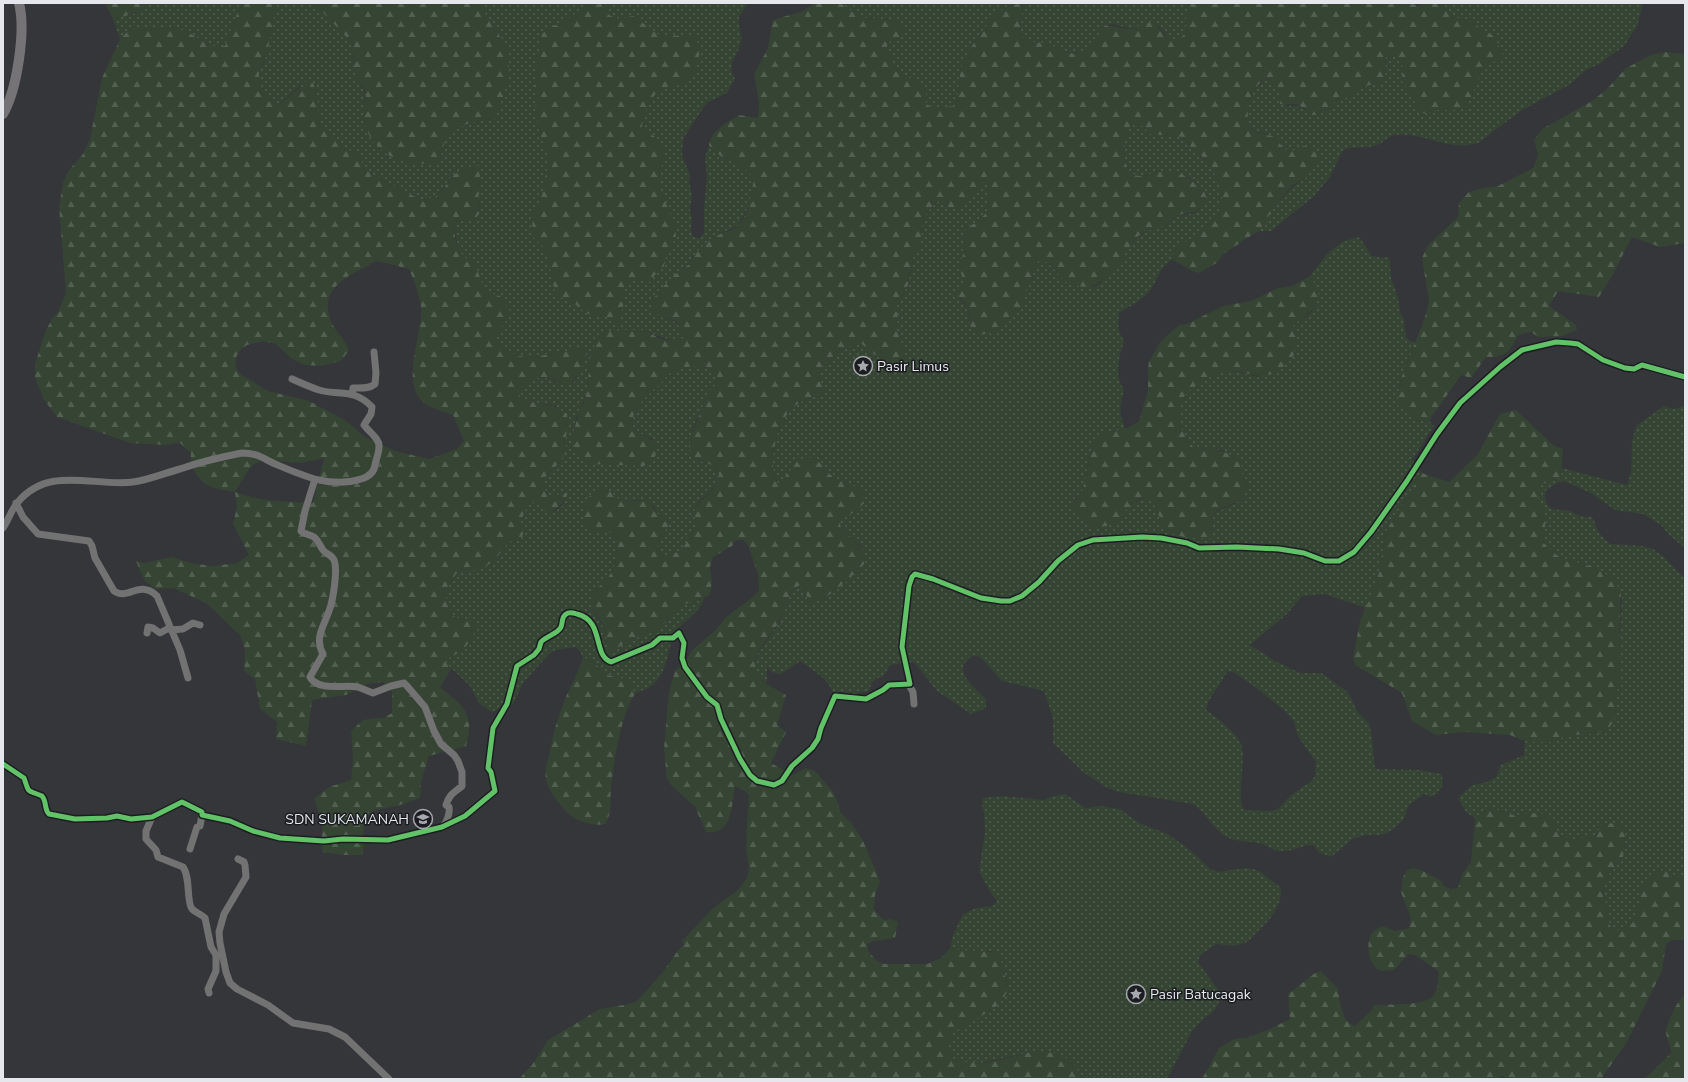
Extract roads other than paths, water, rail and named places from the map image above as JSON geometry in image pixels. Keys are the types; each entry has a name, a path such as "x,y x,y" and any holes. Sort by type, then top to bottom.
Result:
{"street":[{"path":"3,114 7,107 17,75 21,40 18,3"},
{"path":"914,704 913,692 909,685 902,647 909,586 912,577 915,574 933,579 981,598 1010,601 1022,596 1078,545 1093,540 1142,537 1161,538 1190,544 1199,548 1237,547 1280,549 1304,553 1325,561 1339,561 1354,552 1371,532 1407,481 1437,434 1460,403 1500,367 1522,350 1556,342 1570,343 1582,346 1603,360 1625,368 1634,369 1642,365 1685,376"},
{"path":"352,394 353,388 372,387 375,384 376,373 374,352"},
{"path":"3,528 16,503 33,488 41,484 82,479 98,482 133,482 242,453 260,455 266,460 315,479 338,483 350,482 364,478 375,469 379,445 378,440 364,425 371,414 372,407 365,399 352,394 320,391 292,378"},
{"path":"315,479 305,511 301,531 316,538 324,551 332,556 335,568 331,604 320,634 321,650 324,654 310,677 316,683 344,688 358,687 373,693 404,683 407,686 425,707 434,731 441,744 454,755 462,772 462,786 454,790 448,798 446,805 449,807 449,815 445,825 442,827"},
{"path":"16,503 23,517 38,534 88,541 92,546 95,558 114,591 117,593 125,594 140,588 152,591 157,596 168,618 171,630 183,657 188,678"},
{"path":"3,764 24,778 26,786 30,792 42,796 46,810 51,815 75,819 107,818 117,816 131,819 152,817 182,802 202,812 202,815 230,821 262,833 290,840 388,840 442,827 465,816 495,791 491,772 488,768 493,728 507,704 517,666 534,655 539,649 541,642 561,627 564,617 569,613 586,617 597,634 602,653 610,662 652,645 660,638 674,638 679,633 684,643 682,658 685,667 707,697 717,705 724,725 745,768 757,781 768,784 774,785 782,781 792,766 816,742 823,721 835,696 866,698 883,690 889,685 909,685"},
{"path":"146,633 148,627 153,628 160,633 169,628 171,630 183,629 193,623 200,625"},
{"path":"190,849 202,815"},
{"path":"152,817 147,828 146,839 156,850 158,857 185,869 189,885 189,904 195,911 206,918 211,947 216,955 216,971 208,989 209,993"},
{"path":"238,859 244,862 246,878 224,914 219,932 226,972 230,983 237,989 268,1005 293,1024 329,1029 345,1037 389,1079"}],"place":[{"name":"Pasir Limus","path":"863,366"},
{"name":"SDN SUKAMANAH","path":"423,819"},
{"name":"Pasir Batucagak","path":"1136,994"}]}
